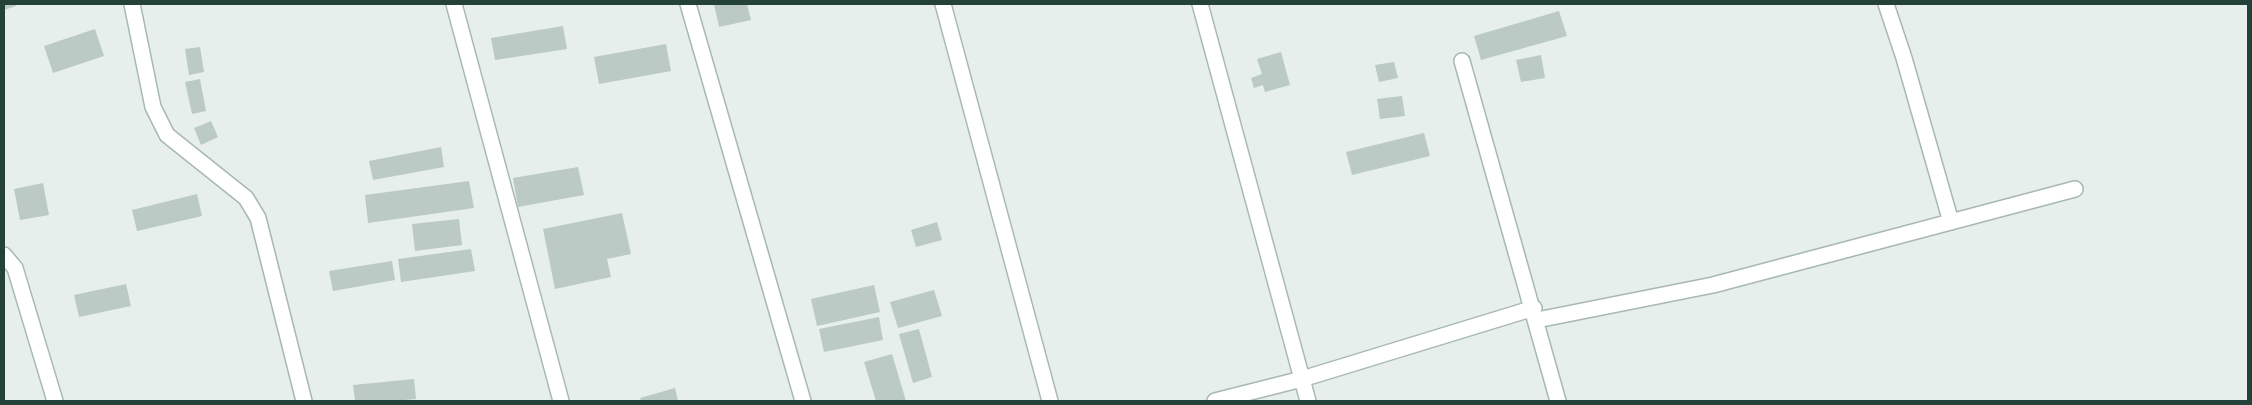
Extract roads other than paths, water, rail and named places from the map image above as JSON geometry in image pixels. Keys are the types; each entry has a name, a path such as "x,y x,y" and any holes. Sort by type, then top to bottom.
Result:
{"street":[{"path":"132,4 153,107 167,135 246,198 258,218 304,401"},
{"path":"454,4 561,401"},
{"path":"688,4 803,401"},
{"path":"943,4 1050,401"},
{"path":"1200,4 1308,401"},
{"path":"1886,4 1904,58 1952,222"},
{"path":"1462,61 1535,314 1558,401"},
{"path":"1215,401 1302,379 1535,314 1713,285 2075,188"},
{"path":"4,256 16,268 55,401"}]}
